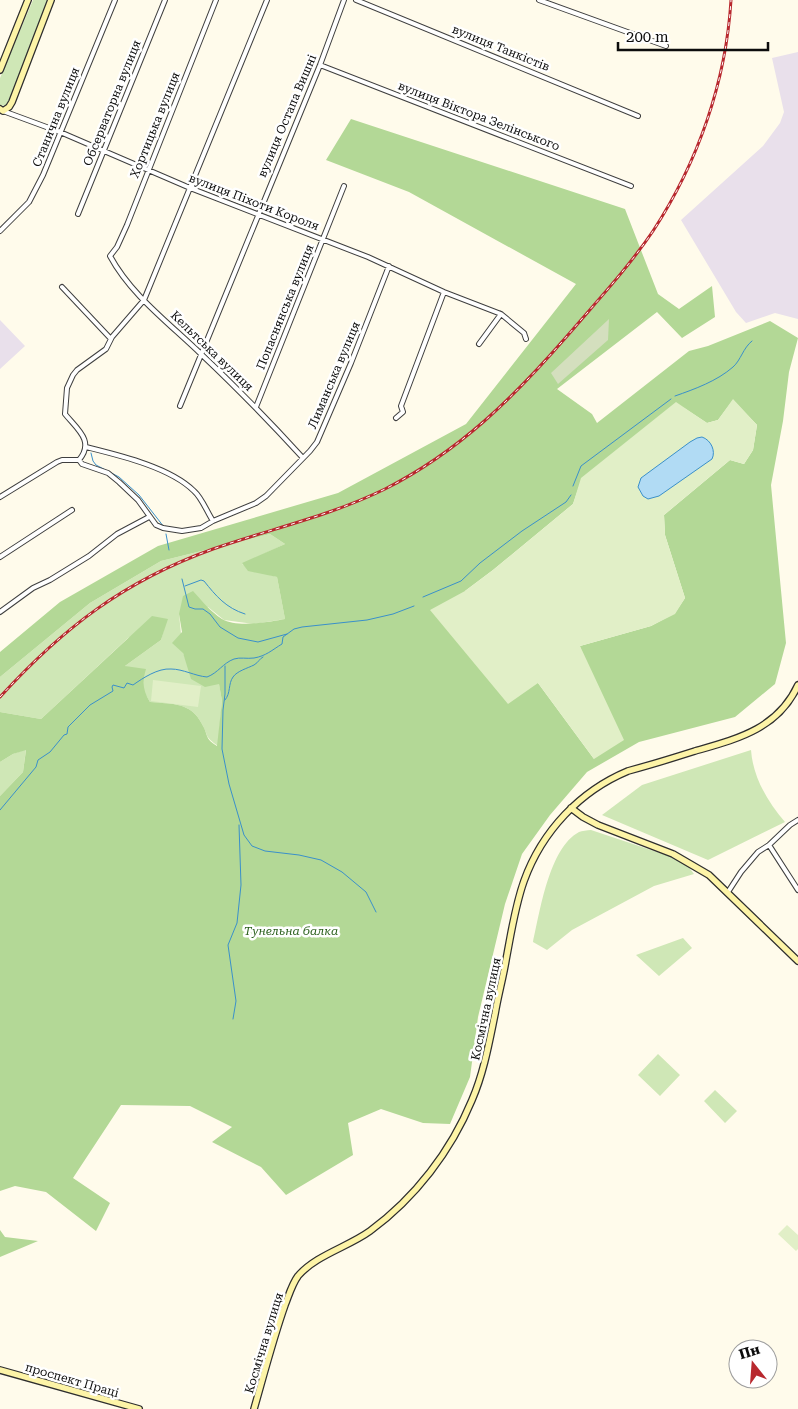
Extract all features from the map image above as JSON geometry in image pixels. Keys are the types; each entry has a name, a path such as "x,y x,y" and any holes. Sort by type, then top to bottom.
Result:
{"main road":[{"path":"0,70 28,0"},
{"path":"2,110 9,107 12,102 52,0"},
{"name":"Космічна вулиця","path":"254,1409 280,1319 298,1276 315,1262 370,1231 392,1213 429,1174 444,1154 459,1128 472,1101 484,1067 523,882 538,850 551,829 571,808 614,777 755,731 780,713 790,701 798,685"},
{"path":"571,808 582,817 598,825 673,854 709,875 798,961"},
{"name":"проспект Праці","path":"0,1370 138,1409"}],"street":[{"name":"Станична вулиця","path":"0,231 29,202 43,175 115,0"},
{"name":"Обсерваторна вулиця","path":"78,214 165,0"},
{"name":"Хортицька вулиця","path":"110,256 127,225 216,0"},
{"path":"79,460 86,447 80,430 65,414 67,388 70,380 77,370 106,349 111,339 144,300 267,0"},
{"name":"вулиця Остапа Вишні","path":"180,406 320,65 344,0"},
{"name":"вулиця Танкістів","path":"356,0 638,116"},
{"path":"539,0 666,46"},
{"path":"555,6 558,0"},
{"name":"вулиця Віктора Зелінського","path":"320,65 631,186"},
{"name":"вулиця Піхоти Короля","path":"2,110 60,132 190,188 389,266 444,292 500,314 524,333 526,339"},
{"name":"Попаснянська вулиця","path":"256,408 344,186"},
{"name":"Кельтська вулиця","path":"110,256 120,274 144,300 256,408 303,458"},
{"name":"Лиманська вулиця","path":"149,517 156,525 174,531 201,528 256,503 266,496 303,458 317,442 329,416 389,266"},
{"path":"62,287 111,339"},
{"path":"396,418 403,412 401,406 444,292"},
{"path":"479,344 500,314"},
{"path":"86,447 138,461 173,476 195,491 213,521"},
{"path":"0,496 57,462 62,460 79,460 82,464 108,472 138,500 149,517 117,534 89,556 33,588 0,612"},
{"path":"0,557 72,510"},
{"path":"728,892 747,864 758,852 798,820"},
{"path":"769,845 798,890"}],"shaded area":[{"path":"798,52 798,319 775,313 746,323 736,312 681,220 763,146 780,123 784,112 772,58"},
{"path":"0,320 25,346 0,369"}],"green space":[{"path":"33,0 48,0 10,99 6,105 0,106 0,78"},
{"name":"Тунельна балка","path":"351,119 625,209 658,294 679,309 712,286 715,317 682,338 657,312 557,389 592,414 597,423 689,351 708,346 770,321 798,338 789,372 783,421 771,485 786,643 775,684 735,717 639,742 587,772 550,815 522,854 505,904 478,1017 470,1077 450,1124 423,1123 381,1109 348,1123 353,1155 286,1195 261,1167 212,1142 232,1127 190,1106 121,1105 73,1178 110,1203 96,1231 46,1192 15,1186 0,1191 0,796 23,772 26,750 13,754 0,762 0,712 41,719 152,616 168,619 161,640 125,666 146,669 144,686 150,702 173,704 187,708 198,717 208,739 217,746 222,701 219,684 205,687 191,679 183,653 172,643 182,632 179,614 183,596 193,591 214,613 228,622 253,624 285,619 277,577 248,571 242,563 285,544 270,534 161,561 90,603 0,677 0,652 60,602 158,546 338,493 466,424 576,284 409,192 326,160","holes":["733,400 757,425 753,450 744,464 730,460 664,515 665,535 685,598 675,613 651,626 580,646 594,759 538,683 465,591 573,504 582,478 684,408 707,423 718,420"]},
{"path":"609,319 608,340 558,384 551,373"},
{"path":"733,399 757,425 753,450 744,464 730,460 664,515 665,535 685,598 675,614 651,626 580,646 624,740 594,759 538,683 508,704 430,610 465,591 573,504 581,478 676,402 707,423 718,420"},
{"path":"270,534 285,544 242,564 277,577 285,619 254,624 224,620 208,607 179,614 183,653 188,665 219,683 222,701 218,746 209,738 198,717 187,708 173,704 150,702 144,692 143,678 125,666 161,640 167,619 128,638 41,719 0,712 0,677 90,603 161,561"},
{"path":"153,680 201,686 198,707 151,701"},
{"path":"26,749 23,772 0,796 0,762"},
{"path":"751,750 752,760 762,789 785,822 708,860 602,815 642,785"},
{"path":"591,830 684,861 694,874 654,886 572,930 547,950 533,942 547,882 560,852 569,840 579,832"},
{"path":"683,938 692,948 659,976 636,955"},
{"path":"658,1054 680,1075 660,1096 638,1075"},
{"path":"715,1090 737,1111 725,1123 704,1101"},
{"path":"787,1225 798,1235 798,1249 796,1251 778,1234"},
{"path":"0,1230 5,1237 38,1241 0,1257"}],"water":[{"path":"702,437 712,446 712,459 659,496 648,499 643,496 638,487 641,478 690,442"}],"waterway":[{"path":"675,396 706,384 727,372 736,364 752,341"},
{"path":"573,486 581,466 671,399"},
{"path":"91,453 96,465 119,477 139,495 164,527"},
{"path":"423,597 461,581 480,563 522,531 566,502 571,495"},
{"path":"166,534 169,550"},
{"path":"182,579 189,607 203,609 210,614 220,627 238,638 258,642 287,634"},
{"path":"185,586 201,580 204,581 227,605 245,614"},
{"path":"0,810 36,767 38,760 50,752 67,734 68,727 90,705 113,691 113,685 124,688 127,683 133,685 151,674 166,669 176,669 207,677 234,659 262,656 282,644 283,637 294,629 367,620 393,614 414,606"},
{"path":"225,700 231,680 235,675 254,665 263,657"},
{"path":"225,666 222,749 229,784 244,835 252,846 265,851 321,860 342,872 366,892 376,912"},
{"path":"233,1019 236,1001 228,945 237,923 241,885 239,825"}],"railway":[{"path":"0,697 47,649 97,609 123,592 151,576 213,549 321,515 385,489 438,458 462,440 506,401 548,358 623,271 653,231 669,205 696,149 716,91 728,31 731,0"}]}
